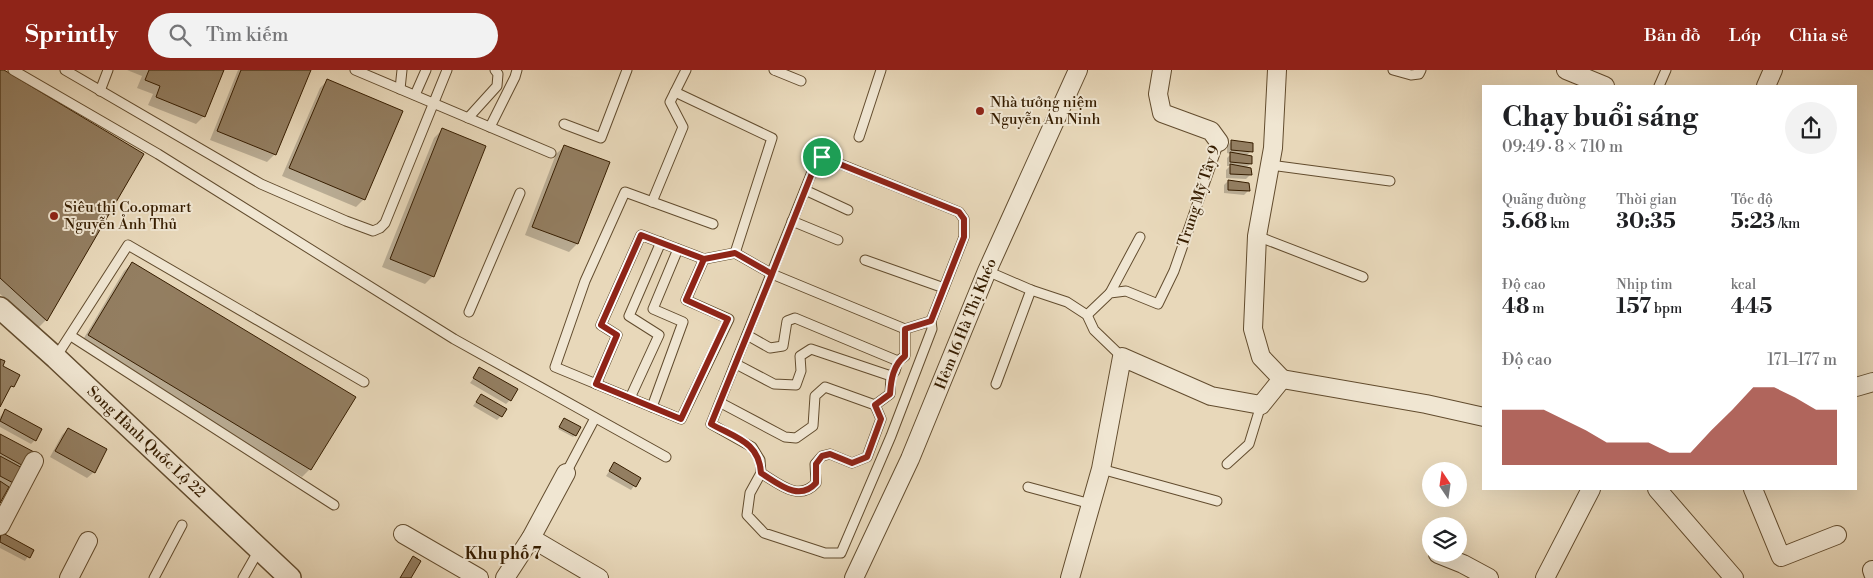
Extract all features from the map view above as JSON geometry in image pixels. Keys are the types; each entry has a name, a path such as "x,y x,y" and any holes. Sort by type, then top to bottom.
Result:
{"street":[{"name":"Hẻm 16 Hà Thị Khéo","path":"854,578 910,459 987,271 1078,70"},
{"name":"Trung Mỹ Tây 9","path":"1162,70 1158,94 1162,113 1211,131 1219,142"},
{"path":"1277,70 1270,165 1257,236 1253,329 1261,357 1282,379 1426,404 1482,417"},
{"path":"1566,70 1604,85"},
{"path":"1766,85 1773,70"},
{"name":"Song Hành Quốc Lộ 22","path":"0,308 56,358 290,578"},
{"path":"1070,578 1101,469 1122,357 1211,396 1261,404 1282,379"},
{"path":"1857,387 1873,382"},
{"path":"0,526 34,461"},
{"path":"505,578 531,538 566,473"},
{"path":"1545,578 1590,490"},
{"path":"1658,490 1734,578"},
{"path":"1753,490 1781,558 1838,535"},
{"path":"403,534 479,578"},
{"path":"531,538 600,578"},
{"path":"69,578 88,541"},
{"path":"1458,562 1488,578"}],"lane":[{"path":"13,70 158,154 454,339 666,457"},
{"path":"65,70 261,184 346,222 373,231 385,223 447,70"},
{"path":"100,91 108,70"},
{"path":"355,70 552,153"},
{"path":"400,89 402,70"},
{"path":"414,95 426,70"},
{"path":"468,118 497,86 498,74 495,70"},
{"path":"490,127 515,76 516,70"},
{"path":"564,124 601,138 627,70"},
{"path":"652,202 683,127 670,102 686,70"},
{"path":"774,70 801,81"},
{"path":"859,137 881,70"},
{"path":"1393,70 1411,75 1418,74 1421,70"},
{"path":"1659,85 1666,70"},
{"path":"675,92 772,138 735,253"},
{"name":"Trung Mỹ Tây 9","path":"1110,293 1126,290 1158,304 1174,271 1219,142"},
{"path":"822,157 959,212 964,219 964,237 931,321 932,329 891,436 841,553 825,553 764,533 747,515 750,493 761,473 760,460 752,447 711,424 792,221 818,158 822,157"},
{"path":"1270,165 1390,181"},
{"path":"805,190 848,210"},
{"path":"704,259 686,300 728,319 681,419 556,367 585,281 625,192 713,224"},
{"path":"469,312 520,194"},
{"path":"792,221 838,240"},
{"path":"596,384 617,335 601,325 641,235 704,259 735,253 772,274 905,329 931,321"},
{"path":"1257,236 1363,277"},
{"path":"1087,315 1110,293 1140,237"},
{"path":"630,398 659,335 629,316 661,242"},
{"path":"56,358 128,245 364,382"},
{"path":"652,407 683,322 653,309 678,249"},
{"path":"865,260 944,288"},
{"path":"987,271 1031,290 1066,302 1087,315 1094,330 1122,357"},
{"path":"996,384 1031,290"},
{"path":"747,335 770,348 783,346 787,321 795,318 898,361"},
{"path":"875,405 890,394 891,376 895,371 898,361 905,356 905,329"},
{"path":"71,336 334,505"},
{"path":"736,364 774,384 796,385 801,370 800,356 811,349 891,376"},
{"path":"720,403 785,437 796,438 813,426 815,396 826,387 875,405 881,419 867,457 852,463 830,454 822,456 816,464 816,483 810,490 794,492 761,473"},
{"path":"1227,464 1249,444 1261,404"},
{"path":"566,473 595,418"},
{"path":"1101,469 1217,501"},
{"path":"1028,487 1091,504"},
{"path":"154,578 182,525"},
{"path":"243,578 260,549"}],"building":[{"name":"Siêu thị Co.opmart Nguyễn Ảnh Thủ","path":"0,70 4,70 144,154 47,321 0,278"},
{"path":"149,70 224,70 205,117 156,97 160,86 145,80"},
{"path":"241,70 311,70 276,155 217,131"},
{"path":"327,79 403,111 365,200 289,168"},
{"path":"442,128 486,146 434,277 390,259"},
{"path":"1231,140 1253,143 1253,152 1231,150"},
{"path":"564,145 610,162 578,244 532,227"},
{"path":"1230,152 1252,156 1252,164 1230,162"},
{"path":"1230,164 1251,168 1252,175 1230,174"},
{"path":"1228,180 1249,183 1250,191 1228,190"},
{"path":"132,262 356,397 311,470 88,335"},
{"path":"0,359 5,361 3,366 20,375 14,387 11,386 0,407"},
{"path":"479,367 518,389 511,401 473,378"},
{"path":"481,394 507,409 502,417 476,402"},
{"path":"5,409 42,429 36,441 0,421"},
{"path":"564,418 581,427 576,436 559,427"},
{"path":"68,428 107,449 95,473 55,451"},
{"path":"0,434 34,452 27,468 0,453"},
{"path":"0,456 26,470 19,486 0,476"},
{"path":"614,462 641,478 636,487 609,471"},
{"path":"0,481 9,487 0,503"},
{"path":"1,532 34,550 30,558 0,542"},
{"path":"413,556 421,561 411,578 400,578"}],"place":[{"name":"Nhà tưởng niệm Nguyễn An Ninh","path":"980,111"},
{"name":"Siêu thị Co.opmart Nguyễn Ảnh Thủ","path":"54,216"}],"district":[{"name":"Khu phố 7","path":"503,554"}],"route":[{"path":"822,157 818,158 772,274 735,253 704,259 641,235 601,325 617,335 596,384 681,419 728,319 686,300 704,259 735,253 772,274 711,424 752,447 760,460 761,473 794,492 810,490 816,483 816,464 822,456 830,454 852,463 867,457 881,419 875,405 890,394 891,376 895,371 898,361 905,356 905,329 931,321 964,237 964,219 959,212 822,157"}]}
